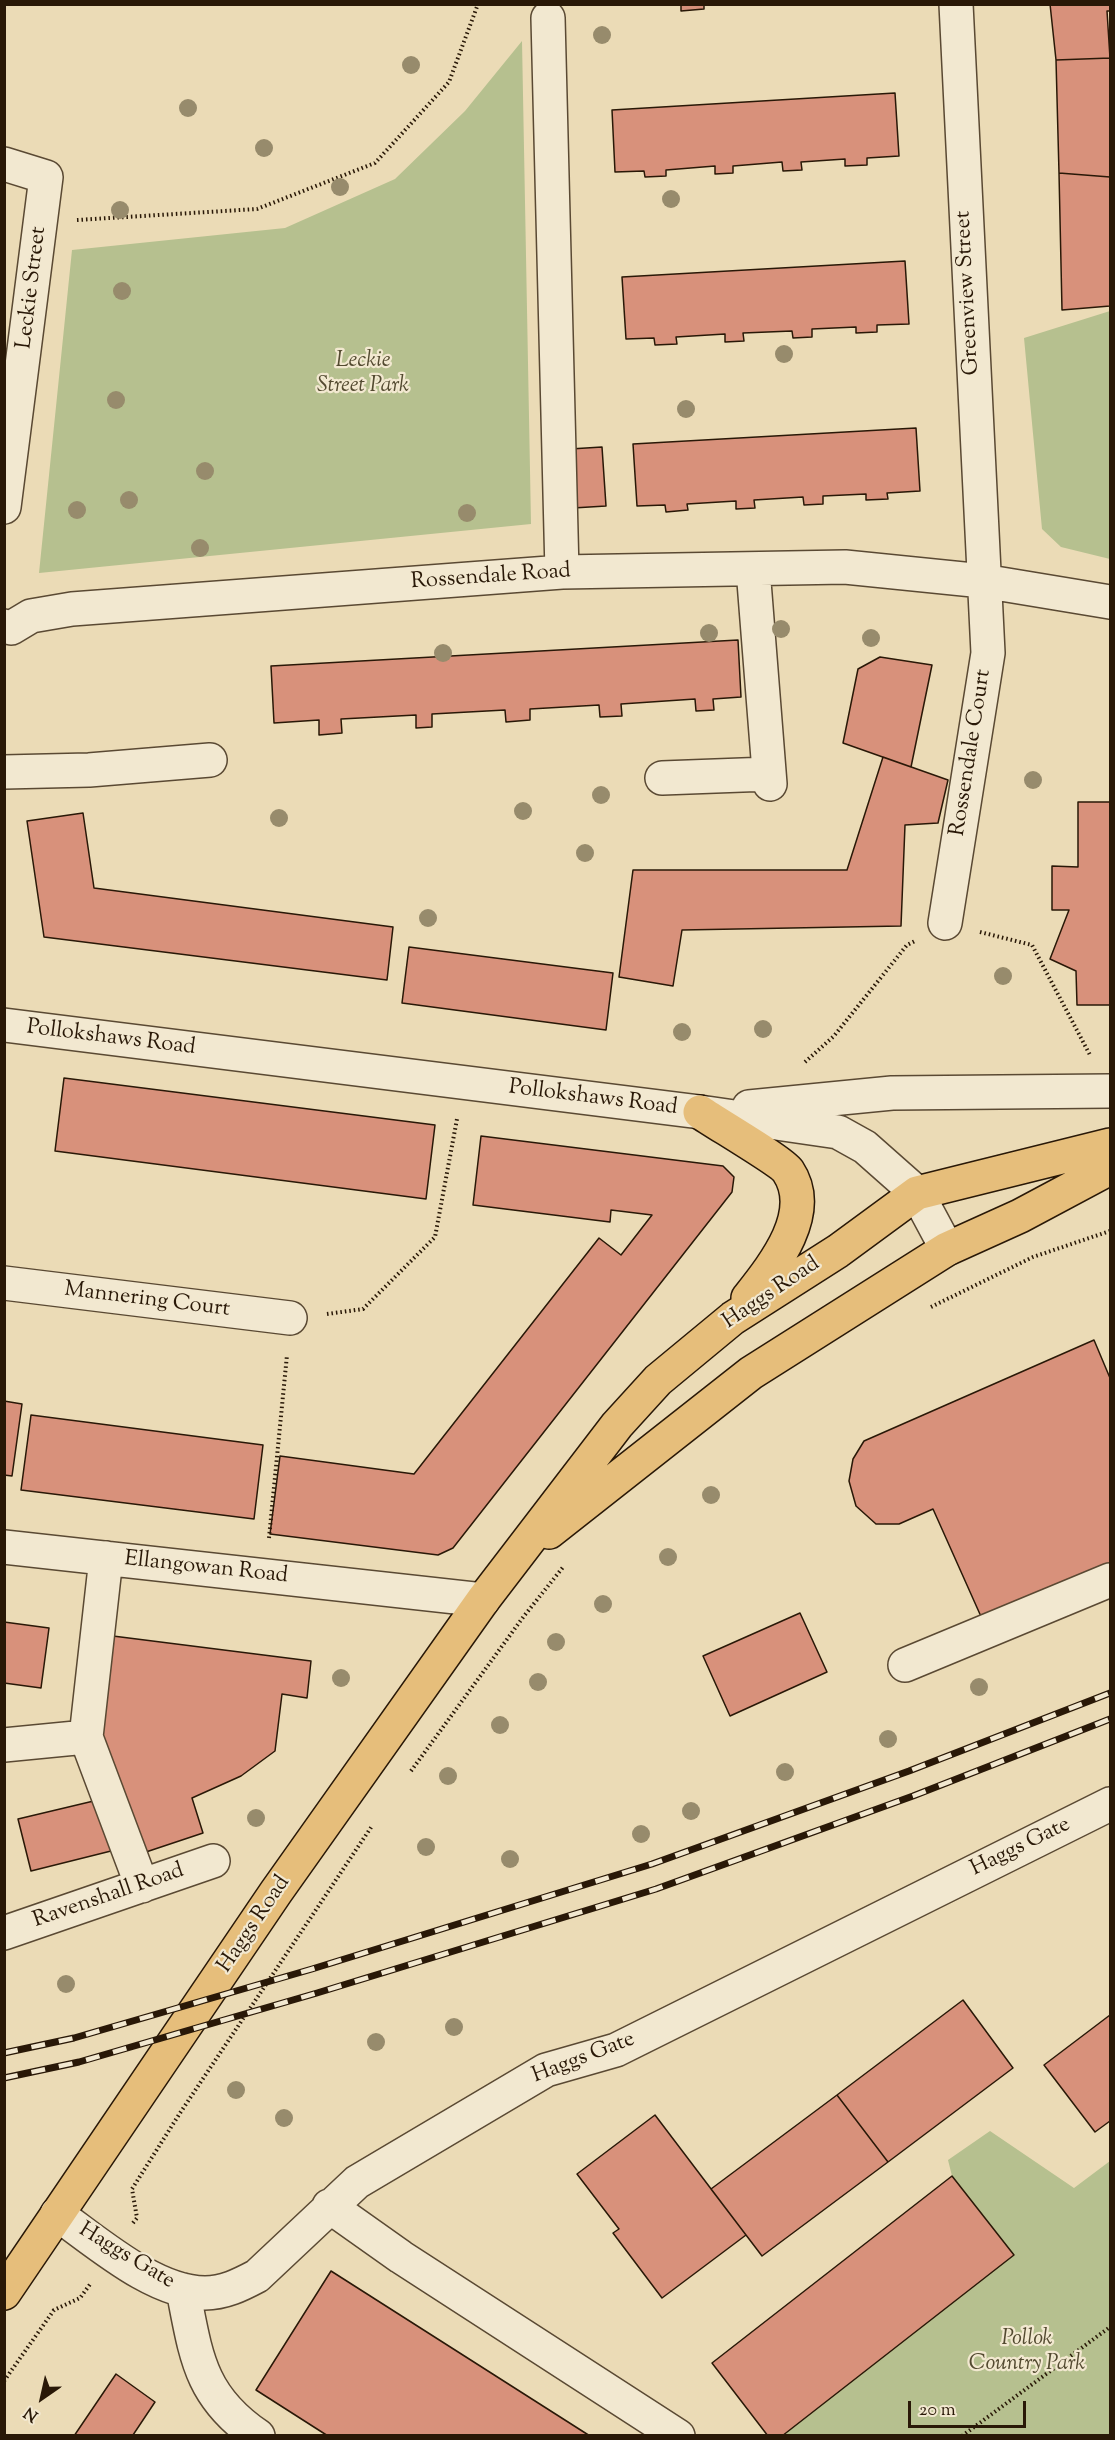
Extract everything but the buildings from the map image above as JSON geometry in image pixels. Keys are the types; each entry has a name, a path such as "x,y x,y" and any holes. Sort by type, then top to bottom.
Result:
{"main road":[{"path":"699,1112 787,1170 798,1201 797,1215 774,1264 733,1318"},
{"name":"Haggs Road","path":"4,2293 276,1892 483,1600 617,1425 658,1380 733,1318 838,1251 917,1193 1110,1145"},
{"path":"947,1249 1020,1216 1110,1168"},
{"name":"Haggs Road","path":"513,1562 751,1373 947,1249"}],"street":[{"name":"Greenview Street","path":"956,4 983,581"},
{"path":"548,18 562,572"},
{"name":"Leckie Street","path":"4,164 46,177 4,507"},
{"name":"Rossendale Road","path":"6,627 31,616 72,609 562,572 844,567 983,581 1110,602"},
{"path":"662,778 769,779 753,569"},
{"name":"Rossendale Court","path":"945,923 988,653 983,581"},
{"path":"4,772 89,770 210,760"},
{"name":"Pollokshaws Road","path":"4,1025 699,1112 838,1132 865,1147 917,1193 947,1249"},
{"path":"699,1112 891,1093 1109,1091"},
{"name":"Mannering Court","path":"4,1283 290,1318"},
{"name":"Ellangowan Road","path":"4,1547 483,1600"},
{"path":"106,1558 86,1737 142,1886"},
{"path":"905,1665 1110,1580"},
{"path":"4,1745 86,1737"},
{"name":"Haggs Gate","path":"57,2214 146,2274 183,2290 221,2291 237,2286 257,2276 357,2182 546,2070 616,2050 1110,1804"},
{"name":"Ravenshall Road","path":"4,1933 213,1861"},
{"path":"329,2206 401,2258 678,2436"},
{"path":"183,2290 204,2376 212,2392 234,2420 258,2436"}],"path":[{"path":"42,222 258,209 375,164 449,82 478,4"},
{"path":"805,1062 834,1036 907,945 945,923 1032,945 1109,1091"},
{"path":"265,1576 290,1318 363,1310 435,1237 464,1082"},
{"path":"923,1311 1033,1257 1110,1231"},
{"path":"409,1774 524,1616 566,1565"},
{"path":"137,2218 133,2189 180,2113 375,1822"},
{"path":"4,2381 54,2310 80,2298"},
{"path":"962,2436 1110,2327"}],"green space":[{"name":"Leckie Street Park","path":"522,41 531,524 39,573 72,250 285,228 395,179 465,111"},
{"path":"1110,311 1110,559 1061,547 1042,529 1024,338"},
{"name":"Pollok Country Park","path":"990,2131 1074,2188 1110,2161 1110,2435 780,2436 1014,2255 952,2176 948,2160"}],"railway":[{"path":"4,2053 74,2038 312,1969 652,1864 909,1771 1110,1693"},
{"path":"4,2078 79,2062 317,1993 656,1889 913,1796 1110,1719"}]}
